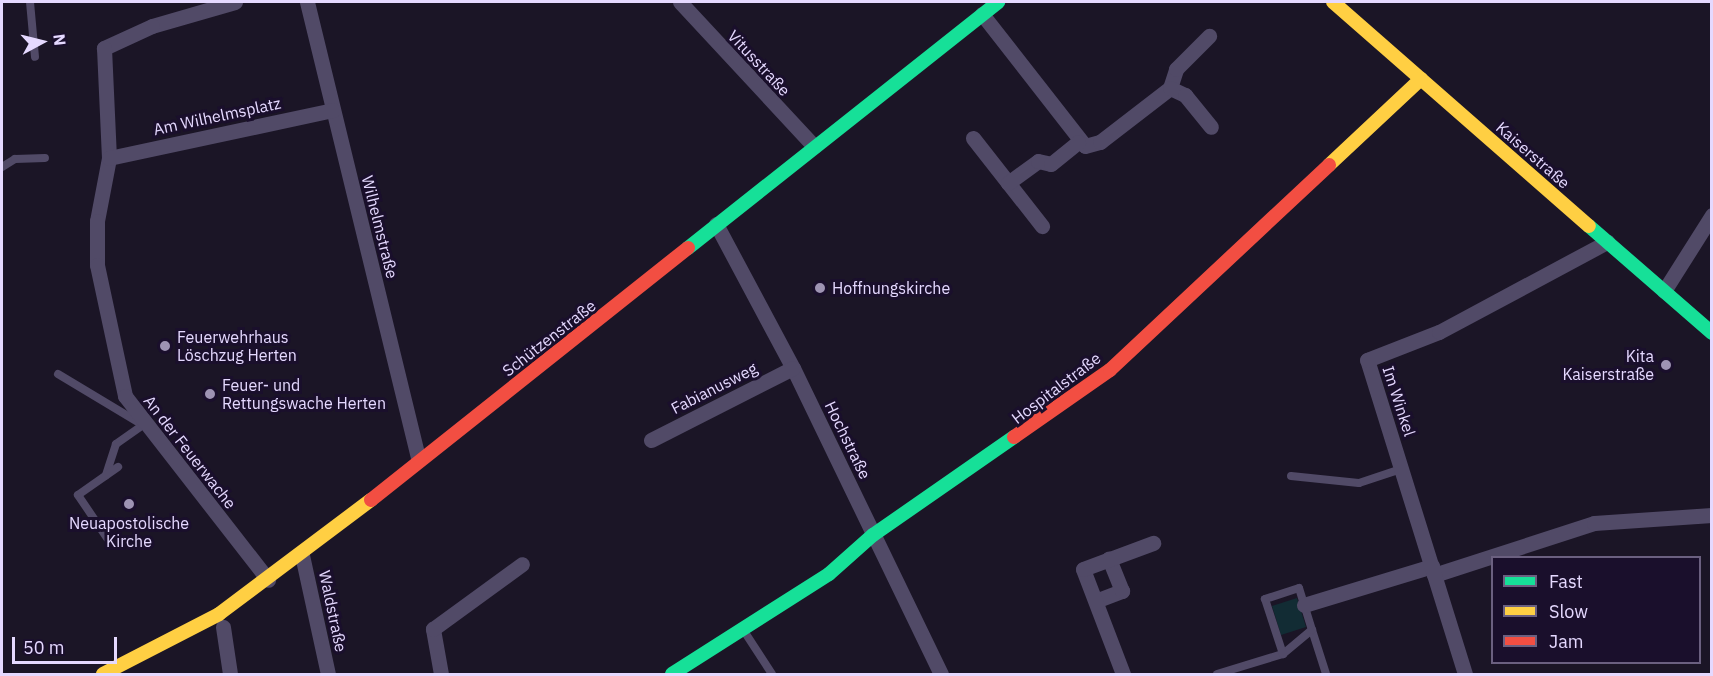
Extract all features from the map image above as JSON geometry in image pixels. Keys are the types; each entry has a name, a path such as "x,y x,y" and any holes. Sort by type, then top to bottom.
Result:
{"main road":[{"name":"Schützenstraße","path":"103,675 219,614 302,555 998,2"},
{"name":"Kaiserstraße","path":"1333,2 1712,333"},
{"name":"Hospitalstraße","path":"672,675 829,574 873,535 1110,370 1421,79"}],"street":[{"name":"An der Feuerwache","path":"235,2 152,26 104,48 109,158 97,221 102,303 125,396 143,425 268,580"},
{"name":"Wilhelmstraße","path":"306,2 419,460"},
{"name":"Vitusstraße","path":"680,2 814,146"},
{"path":"982,14 1078,142"},
{"path":"1008,183 1038,161 1051,164 1078,142 1100,142 1170,88 1176,69 1209,36"},
{"path":"1170,88 1185,95 1210,127"},
{"name":"Am Wilhelmsplatz","path":"109,158 333,110"},
{"path":"973,138 1042,226"},
{"path":"1664,291 1712,215"},
{"name":"Hochstraße","path":"716,224 793,368 941,675"},
{"name":"Im Winkel","path":"1466,675 1367,360 1439,333 1607,242"},
{"name":"Fabianusweg","path":"651,440 793,368"},
{"path":"1304,605 1433,571 1593,523 1712,515"},
{"path":"1123,675 1098,600 1083,569 1153,543"},
{"name":"Waldstraße","path":"302,555 327,675"},
{"path":"1098,600 1122,591 1109,559"},
{"path":"441,675 433,629 522,564"},
{"path":"223,627 230,675"}],"lane":[{"path":"30,2 35,57"},
{"path":"2,167 15,159 45,158"},
{"path":"58,374 143,425 116,444 106,475"},
{"path":"107,538 78,495 118,466"},
{"path":"1291,476 1359,483 1401,469"},
{"path":"1283,654 1265,599 1299,588 1326,675"},
{"path":"743,630 772,675"},
{"path":"1217,675 1283,654 1312,630"}],"shaded area":[{"path":"1297,598 1306,627 1281,635 1272,606"}],"traffic: fast":[{"path":"688,248 998,2"},
{"path":"1589,226 1712,333"},
{"path":"672,674 829,574 873,535 1014,437"}],"traffic: slow":[{"path":"1333,2 1589,226"},
{"path":"1329,165 1421,79"},
{"path":"103,674 219,614 371,500"}],"traffic: jam":[{"path":"1014,437 1110,370 1329,165"},
{"path":"371,500 688,248"}],"place":[{"name":"Hoffnungskirche","path":"820,288"},
{"name":"Feuerwehrhaus Löschzug Herten","path":"165,346"},
{"name":"Kita Kaiserstraße","path":"1666,365"},
{"name":"Feuer- und Rettungswache Herten","path":"210,394"},
{"name":"Neuapostolische Kirche","path":"129,504"}]}
